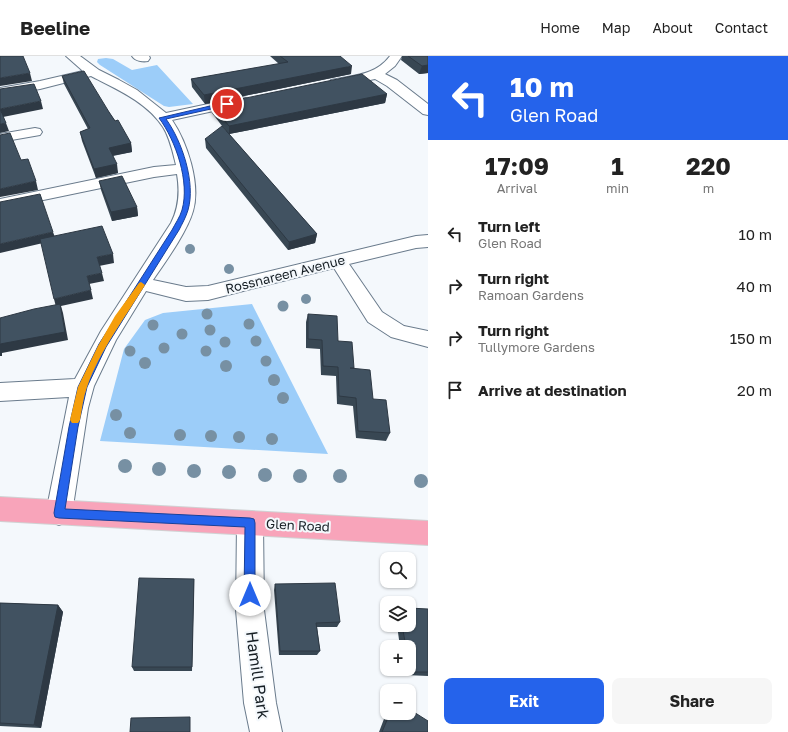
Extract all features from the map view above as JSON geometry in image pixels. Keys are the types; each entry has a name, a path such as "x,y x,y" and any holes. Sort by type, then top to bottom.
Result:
{"main road":[{"name":"Glen Road","path":"0,509 428,533"}],"street":[{"path":"320,86 384,71 391,65 396,56"},
{"path":"0,92 40,85 84,61 119,84 149,106 162,118 171,130 185,169 188,191 185,210 176,230 142,284 118,318 102,346 82,387 59,513"},
{"path":"375,74 392,83 428,112"},
{"path":"162,118 250,99"},
{"path":"0,138 35,132"},
{"path":"0,204 154,172 185,169"},
{"name":"Rossnareen Avenue","path":"142,284 186,294 208,294 416,242 428,241"},
{"path":"338,262 375,317 398,332 428,339"},
{"path":"0,392 82,387"},
{"name":"Hamill Park","path":"250,523 250,610 260,703 266,732"}],"shaded area":[{"path":"98,59 113,59 132,70 157,65 193,104 169,107 164,106 97,62"},
{"path":"252,304 328,454 100,441 124,349 145,320 163,313"}],"building":[{"path":"0,56 23,56 30,73 0,78"},
{"path":"280,56 340,56 352,66 204,95 191,79 288,62"},
{"path":"408,56 428,56 428,65 422,66"},
{"path":"84,71 115,121 118,120 131,143 109,148 117,164 94,169 80,132 90,128 62,76"},
{"path":"362,74 387,94 229,126 212,105"},
{"path":"34,84 41,101 0,109 0,89"},
{"path":"0,109 6,123 0,124"},
{"path":"222,126 317,234 289,242 205,139"},
{"path":"10,133 21,160 28,159 36,181 0,189 0,135"},
{"path":"122,176 137,207 111,212 99,181"},
{"path":"40,194 53,232 0,244 0,202"},
{"path":"102,226 113,254 97,257 102,273 87,276 91,290 54,299 40,239"},
{"path":"60,304 65,332 0,344 0,318"},
{"path":"308,314 337,316 338,341 352,342 354,368 350,368 370,370 373,399 386,400 390,433 358,431 356,398 339,396 338,367 323,366 322,340 308,339"},
{"path":"139,578 194,579 192,667 132,667"},
{"path":"335,583 340,622 316,623 320,651 280,651 275,584"},
{"path":"0,603 58,605 34,725 0,723"},
{"path":"416,608 428,609 428,672 416,672 416,640 405,640 403,632 416,632"},
{"path":"416,713 428,721 428,732 382,732 387,720 416,720"},
{"path":"190,717 190,732 130,732 131,718"}],"slow traffic":[{"path":"75,420 82,387 102,346 118,318 141,285"}],"route":[{"path":"227,104 162,118 171,130 185,169 188,191 185,210 176,230 142,284 118,318 102,346 82,387 59,513 250,523 250,595"}]}
